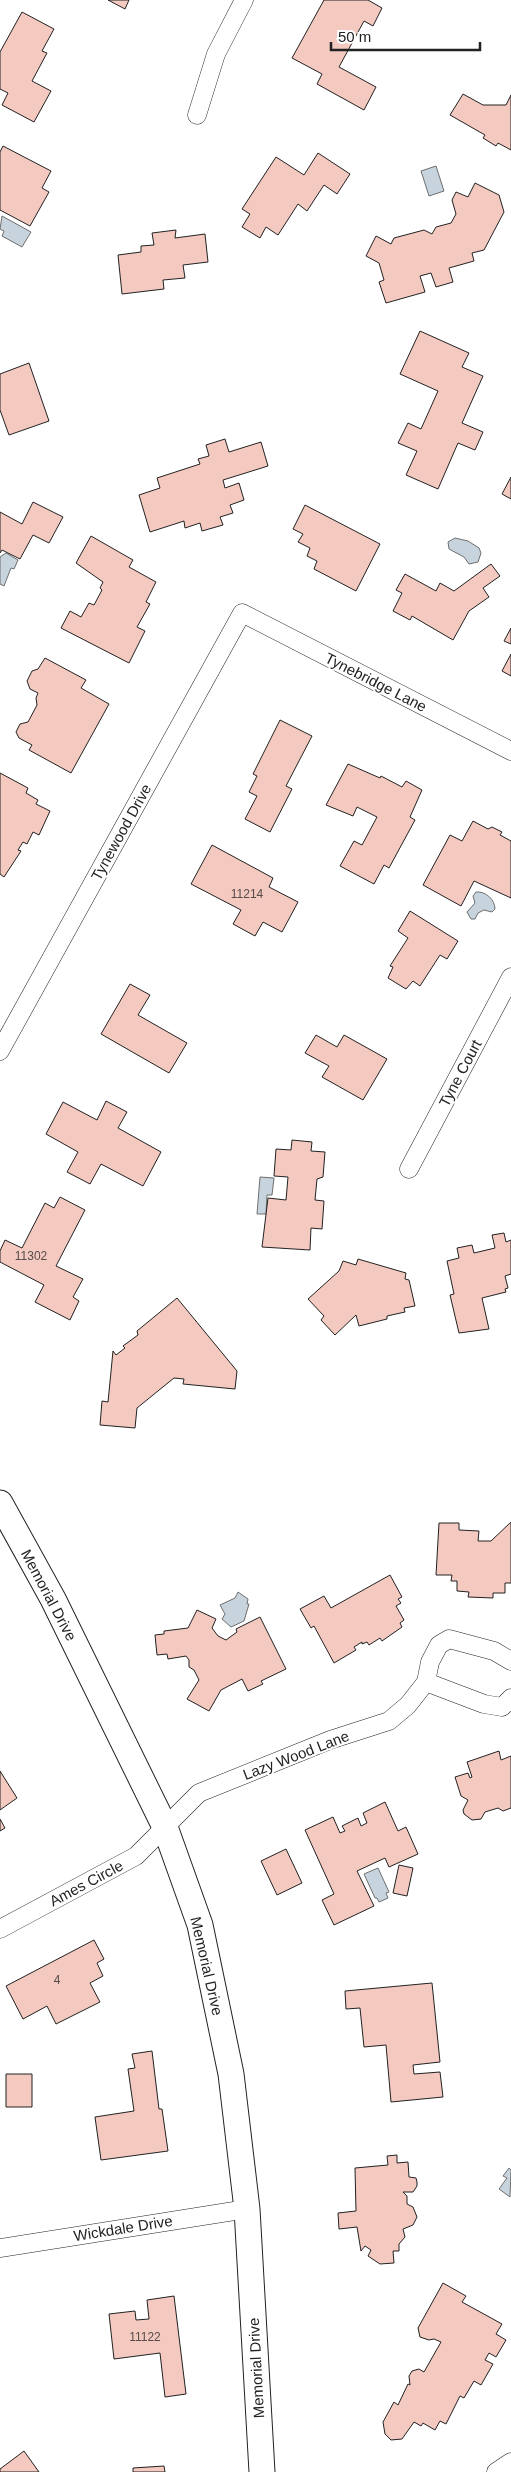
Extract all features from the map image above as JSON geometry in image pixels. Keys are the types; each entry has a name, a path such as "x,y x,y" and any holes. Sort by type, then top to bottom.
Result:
{"street":[{"path":"196,115 216,54 244,0"},
{"name":"Tynebridge Lane","path":"242,613 511,751"},
{"name":"Tynewood Drive","path":"0,1051 242,613"},
{"name":"Tyne Court","path":"409,1169 511,977"},
{"name":"Memorial Drive","path":"0,1503 53,1600 165,1827 200,1925 230,2074 247,2209 262,2472"},
{"name":"Lazy Wood Lane","path":"165,1827 199,1793 330,1740 389,1721 408,1705 426,1682 430,1662 439,1645 449,1638 494,1651 511,1662"},
{"path":"426,1682 484,1704 502,1707 511,1698"},
{"name":"Ames Circle","path":"0,1930 136,1856 165,1827"},
{"name":"Wickdale Drive","path":"0,2248 247,2209"},
{"path":"496,2472 511,2462"}],"shaded area":[{"path":"436,166 444,191 429,196 421,171"},
{"path":"2,216 31,232 22,247 2,236 4,231 0,229"},
{"path":"455,538 468,541 479,548 481,553 478,562 469,564 464,557 449,549 448,542"},
{"path":"6,553 18,560 14,569 11,568 4,586 0,584 0,557"},
{"path":"476,892 483,893 489,897 495,909 492,912 484,910 478,913 475,919 471,919 467,912 475,903 473,896"},
{"path":"260,1177 274,1178 272,1195 267,1195 266,1214 257,1214"},
{"path":"238,1592 248,1599 247,1604 249,1604 244,1621 231,1627 222,1619 225,1614 220,1605 235,1598"},
{"path":"378,1868 389,1892 386,1893 388,1898 379,1902 375,1898 364,1874"},
{"path":"509,2168 511,2170 510,2197 499,2189 507,2178 503,2176"}],"building":[{"path":"108,0 129,0 125,9"},
{"path":"324,0 368,0 382,8 373,26 364,21 339,67 376,87 364,110 317,84 322,74 292,58"},
{"path":"22,12 54,29 42,51 47,53 32,81 51,91 34,122 2,105 8,93 0,89 0,52"},
{"path":"463,94 483,105 506,105 511,95 511,150 498,143 496,146 483,138 485,135 450,115"},
{"path":"3,146 51,171 42,188 49,192 30,226 0,210 0,152"},
{"path":"318,153 350,174 337,194 324,185 307,211 298,204 278,235 266,227 260,238 242,227 250,214 242,209 276,157 304,175"},
{"path":"475,183 499,195 504,212 484,250 472,253 474,261 449,268 453,282 436,287 431,273 420,276 425,292 386,303 379,282 384,280 379,263 366,256 376,236 391,244 394,238 424,230 432,234 436,227 451,223 456,214 452,200 456,192 468,197"},
{"path":"176,230 175,238 205,234 208,262 183,265 185,278 163,280 164,289 122,294 118,255 141,252 141,246 154,245 152,233"},
{"path":"420,331 469,353 462,367 483,376 462,423 483,432 475,450 458,443 438,489 406,475 417,451 398,443 408,423 421,429 438,391 400,374"},
{"path":"29,363 49,421 9,435 0,410 0,374"},
{"path":"225,439 229,452 261,442 268,466 223,480 225,488 239,483 244,500 230,505 233,513 220,517 223,525 202,531 200,523 185,528 184,521 150,532 139,495 160,488 157,478 200,464 198,459 209,456 206,445"},
{"path":"511,477 511,499 502,494"},
{"path":"33,502 63,517 49,543 33,535 20,559 2,550 0,553 0,512 22,524"},
{"path":"305,505 380,544 356,591 314,569 317,561 307,556 310,548 298,542 303,534 293,529"},
{"path":"91,536 133,560 129,567 156,582 146,602 150,604 137,627 145,631 129,663 61,628 70,611 81,617 89,603 94,605 102,590 100,588 103,582 76,563"},
{"path":"491,564 500,576 483,588 489,597 469,611 453,640 412,616 410,620 393,611 402,593 396,590 405,574 436,591 440,583 454,591"},
{"path":"511,628 511,644 504,641"},
{"path":"511,654 511,676 502,671"},
{"path":"45,658 86,680 81,688 109,704 71,773 29,750 32,745 19,738 16,732 20,724 28,722 37,705 36,698 38,693 30,689 27,681 32,671 38,669"},
{"path":"280,720 312,736 286,786 292,789 270,832 245,819 257,796 249,792 257,776 253,774"},
{"path":"348,764 380,778 381,776 402,787 406,781 422,790 410,817 415,820 389,868 384,865 374,884 340,866 354,841 362,845 377,817 357,807 353,816 326,805"},
{"path":"0,773 28,788 26,793 38,800 36,804 50,811 39,835 33,832 27,844 23,842 18,850 21,851 4,877 0,874"},
{"path":"473,821 488,829 492,827 502,832 500,835 511,841 511,898 474,881 461,906 423,885 450,835 462,841"},
{"path":"212,845 273,878 269,887 298,902 282,932 263,922 255,936 233,924 241,910 191,884"},
{"path":"410,911 458,941 447,959 440,955 420,986 413,981 406,989 388,978 393,967 390,966 408,938 398,931"},
{"path":"130,984 150,995 138,1015 187,1043 169,1073 101,1034"},
{"path":"316,1035 337,1047 344,1035 387,1059 363,1100 322,1077 329,1066 305,1053"},
{"path":"106,1101 127,1112 118,1128 161,1152 143,1186 101,1164 90,1184 67,1172 78,1152 46,1134 63,1102 97,1120"},
{"path":"292,1140 312,1142 311,1151 325,1152 323,1177 317,1179 315,1200 324,1201 322,1229 311,1228 310,1250 262,1247 268,1198 286,1200 288,1177 274,1176 276,1149 291,1150"},
{"path":"60,1197 85,1210 56,1266 83,1279 73,1297 79,1301 70,1320 35,1302 44,1285 0,1262 0,1251 5,1240 22,1248 45,1203 54,1208"},
{"path":"504,1233 506,1242 511,1240 511,1274 505,1276 508,1288 505,1289 506,1292 482,1298 489,1329 459,1333 450,1295 454,1294 447,1261 459,1258 457,1248 472,1245 474,1253 495,1248 492,1235"},
{"path":"358,1259 406,1273 405,1279 409,1280 415,1306 404,1308 405,1312 387,1316 387,1319 359,1326 356,1315 335,1335 321,1320 324,1316 308,1299 339,1271 343,1261 356,1265"},
{"path":"177,1298 237,1371 235,1389 183,1384 184,1379 174,1378 137,1408 135,1428 100,1425 102,1401 108,1402 113,1351 116,1355 125,1348 123,1346 138,1335 137,1331"},
{"path":"511,1522 511,1583 505,1583 505,1593 493,1593 493,1598 468,1597 469,1592 457,1591 457,1581 451,1581 452,1575 436,1575 439,1523 459,1523 459,1530 479,1531 478,1541 491,1541"},
{"path":"390,1575 402,1597 398,1599 401,1603 396,1606 404,1620 400,1623 402,1627 382,1641 380,1638 369,1645 367,1642 362,1644 362,1642 354,1647 356,1650 334,1663 314,1626 311,1628 300,1609 324,1596 331,1608"},
{"path":"197,1610 216,1619 212,1628 218,1636 226,1640 237,1632 236,1629 260,1617 286,1669 261,1681 263,1684 248,1691 242,1679 221,1690 209,1711 187,1699 199,1680 194,1670 189,1667 189,1660 186,1656 168,1659 167,1654 157,1655 155,1635 164,1634 164,1631 188,1628"},
{"path":"499,1751 501,1760 511,1756 511,1808 503,1811 498,1808 485,1812 481,1819 472,1820 464,1814 463,1810 468,1800 461,1796 455,1777 468,1773 470,1778 472,1777 467,1762"},
{"path":"0,1771 17,1798 0,1810"},
{"path":"385,1802 398,1831 406,1827 418,1854 389,1867 385,1858 357,1871 374,1906 334,1925 322,1900 334,1894 305,1830 333,1817 340,1833 345,1831 342,1826 358,1818 361,1826 367,1823 363,1813"},
{"path":"0,1819 5,1828 0,1831"},
{"path":"286,1849 302,1883 277,1895 261,1861"},
{"path":"399,1865 413,1868 407,1896 393,1893"},
{"path":"94,1940 104,1959 97,1963 103,1976 90,1983 100,2002 56,2024 47,2006 23,2019 6,1986"},
{"path":"432,1983 440,2062 413,2065 414,2074 440,2072 443,2097 391,2102 386,2045 364,2047 360,2008 346,2009 345,1991"},
{"path":"152,2051 159,2109 162,2109 168,2151 101,2160 95,2117 134,2111 128,2069 135,2068 132,2054"},
{"path":"6,2074 32,2074 32,2107 6,2107"},
{"path":"397,2155 397,2163 408,2162 409,2177 416,2178 417,2186 413,2192 403,2192 407,2196 407,2204 413,2207 417,2217 413,2225 403,2229 405,2237 399,2244 399,2251 393,2251 394,2263 380,2264 368,2256 371,2250 365,2246 361,2251 357,2227 339,2229 338,2213 356,2211 355,2168 388,2165 387,2156"},
{"path":"443,2283 466,2296 462,2302 502,2324 496,2334 506,2340 496,2357 489,2353 485,2360 493,2364 481,2385 474,2381 464,2398 460,2396 446,2424 440,2421 435,2430 423,2423 421,2426 414,2422 402,2439 391,2440 385,2434 383,2422 394,2402 398,2405 408,2384 410,2385 409,2376 412,2371 419,2369 424,2372 441,2342 420,2337 418,2328"},
{"path":"174,2296 186,2394 165,2397 160,2353 114,2359 109,2314 135,2311 136,2320 149,2319 147,2300"},
{"path":"24,2451 39,2472 0,2472 0,2469"},
{"path":"164,2466 165,2472 133,2472 133,2468"}]}
